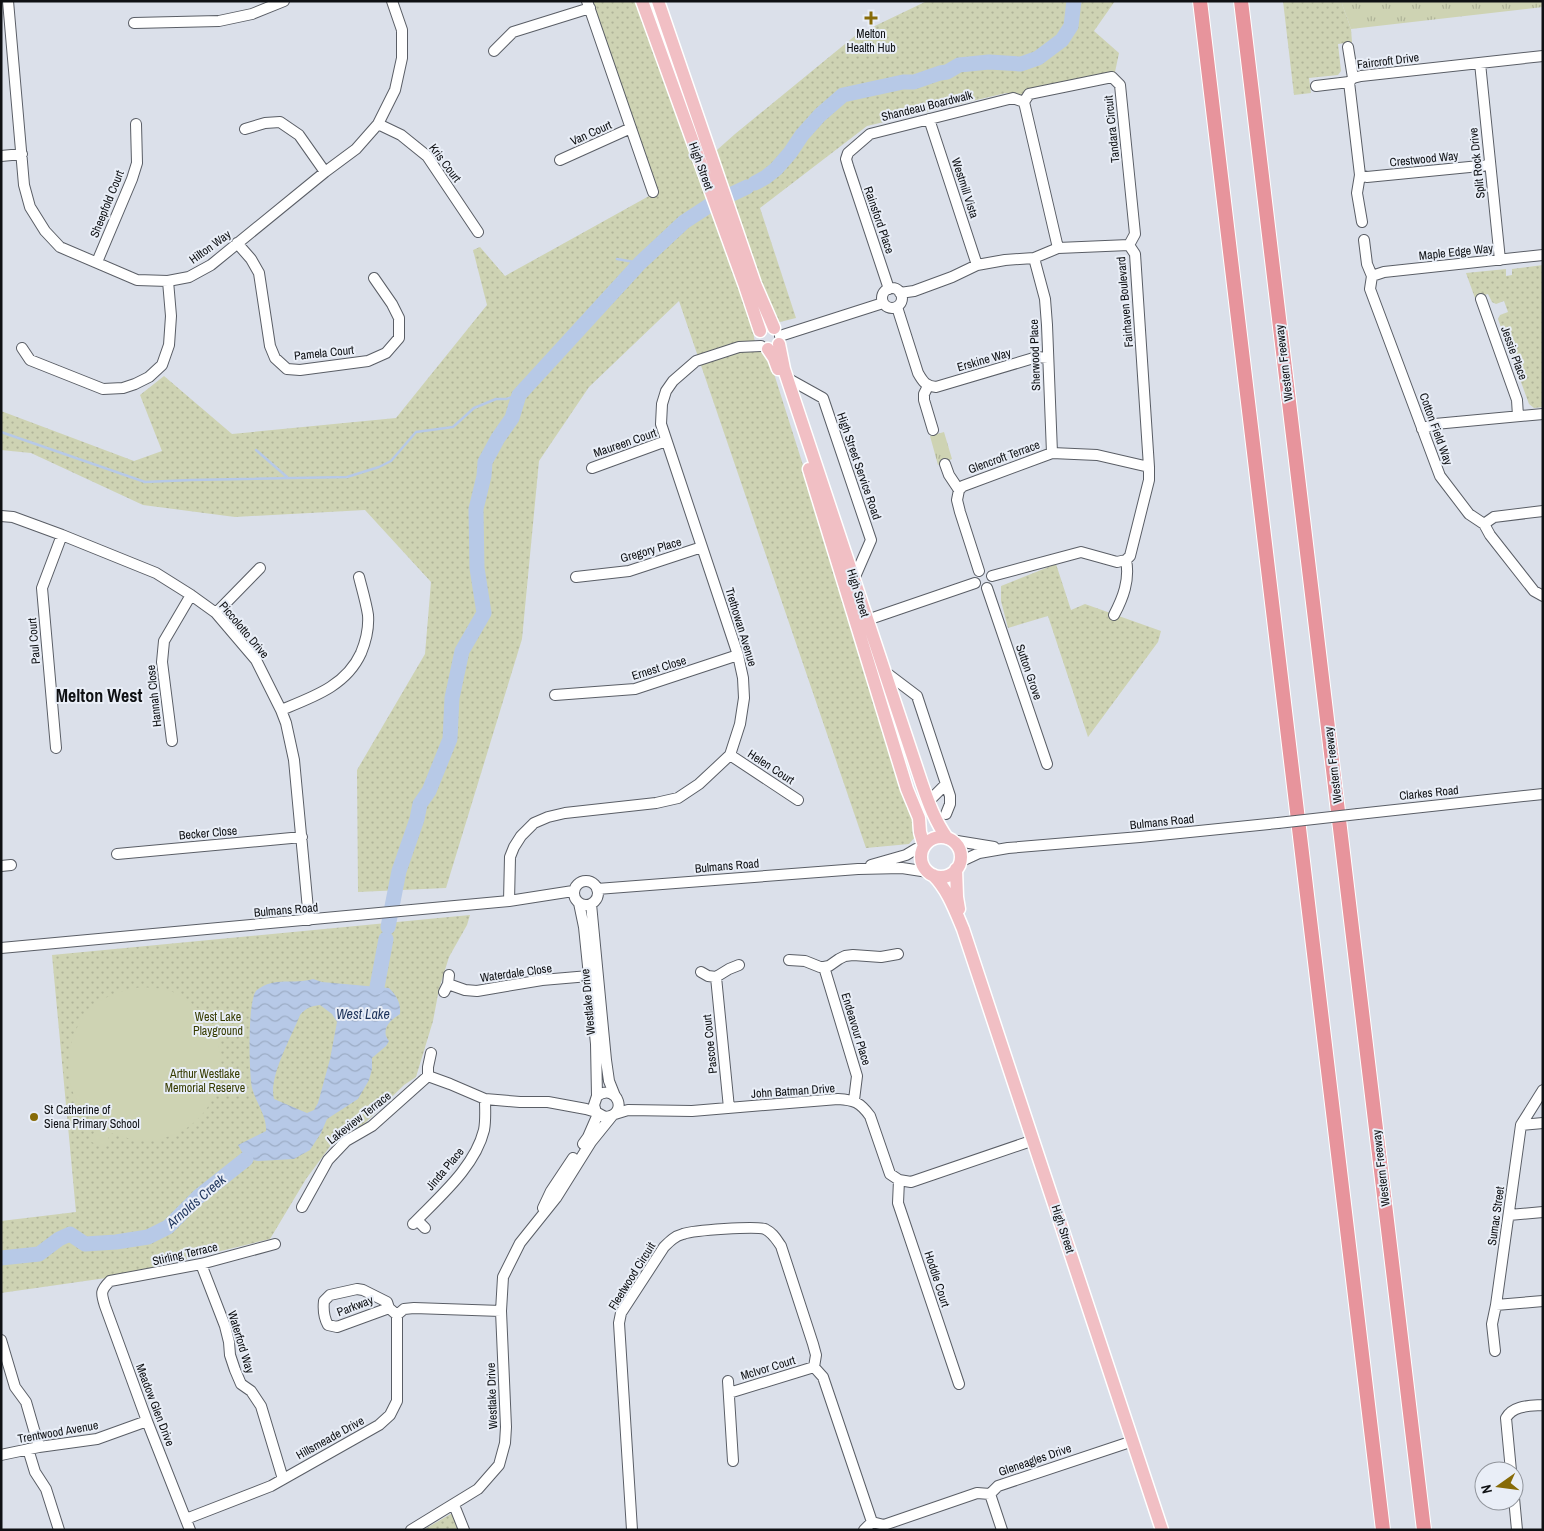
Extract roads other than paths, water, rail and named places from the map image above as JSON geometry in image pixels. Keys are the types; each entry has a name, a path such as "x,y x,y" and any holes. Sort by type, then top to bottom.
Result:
{"highway":[{"path":"1200,1 1383,1530"},
{"name":"Western Freeway","path":"1240,1 1424,1530"}],"main road":[{"name":"High Street","path":"642,1 769,338 781,358 928,802 938,825 949,839"},
{"name":"High Street","path":"658,1 754,284 774,358 907,789 919,818 924,847"},
{"path":"936,838 949,839 959,849 960,861 957,868 944,876 931,874 925,868 921,858 924,847 930,840 936,838"},
{"name":"High Street","path":"957,868 957,897 963,929"},
{"name":"High Street","path":"931,874 943,886 950,897 963,929 1162,1530"}],"street":[{"name":"Hilton Way","path":"8,1 24,185 30,207 44,231 60,247 137,280 168,281 189,277 211,264 356,148 378,124 395,90 402,58 402,30 392,1"},
{"path":"134,23 219,21 252,14 284,1"},
{"path":"494,51 514,32 588,5 653,192"},
{"path":"1316,86 1351,80 1348,48"},
{"name":"Faircroft Drive","path":"1362,222 1357,193 1360,175 1351,80 1361,76 1543,56"},
{"name":"Split Rock Drive","path":"1480,63 1500,260"},
{"name":"Tandara Circuit","path":"1024,102 1029,94 1112,77 1120,85 1135,234 1130,245"},
{"name":"Shandeau Boardwalk","path":"846,159 848,153 870,134 1013,98 1024,102"},
{"path":"1024,102 1058,248"},
{"name":"Westmill Vista","path":"929,119 977,265"},
{"path":"245,129 265,123 280,122 299,135 325,172"},
{"name":"Sheepfold Court","path":"97,262 137,163 136,124"},
{"name":"Kris Court","path":"378,124 401,135 426,156 478,232"},
{"name":"Van Court","path":"560,160 631,128"},
{"path":"1,156 22,154"},
{"name":"Rainsford Place","path":"846,159 889,289"},
{"name":"Crestwood Way","path":"1360,175 1367,177 1490,165"},
{"name":"Cotton Field Way","path":"1364,240 1367,264 1372,276 1370,289 1440,476 1469,514 1484,524 1490,535 1534,591 1543,596"},
{"name":"Pamela Court","path":"237,243 260,273 270,346 275,358 287,369 300,370 368,361 386,353 399,338 399,318 374,278"},
{"name":"Fairhaven Boulevard","path":"900,293 914,291 952,277 977,265 1005,260 1034,258 1058,248 1130,245 1136,258 1150,467 1149,480 1133,549 1126,560 1127,581 1121,602 1114,615"},
{"name":"Maple Edge Way","path":"1372,276 1384,272 1543,255"},
{"name":"Sherwood Place","path":"1034,258 1045,299 1052,453"},
{"path":"22,348 30,360 103,389 123,388 135,384 149,377 162,364 169,345 168,281"},
{"path":"897,307 890,308 883,302 882,296 886,290 896,289 900,293 902,299 897,307 918,373 928,386 924,394 924,400 933,430"},
{"name":"Jessie Place","path":"1481,299 1517,400 1518,416"},
{"path":"769,338 796,332 883,302"},
{"name":"Trethowan Avenue","path":"508,901 510,858 521,836 534,823 565,813 656,803 678,798 700,784 730,755 740,724 744,698 743,678 738,655 666,441 661,424 662,404 666,391 673,381 696,361 769,338"},
{"name":"Erskine Way","path":"928,386 936,387 1037,357 1048,358"},
{"name":"High Street Service Road","path":"787,378 823,398 862,511 871,540 854,579"},
{"path":"1422,429 1435,424 1543,414"},
{"name":"Maureen Court","path":"592,468 666,441"},
{"name":"Glencroft Terrace","path":"980,571 957,500 959,490 963,486 1052,453 1096,455 1150,467"},
{"name":"Glencroft Terrace","path":"945,464 949,475 959,490"},
{"path":"1484,524 1494,517 1543,511"},
{"name":"Piccolotto Drive","path":"1,516 12,517 62,535 156,572 216,613 256,660 286,723 294,760 309,920"},
{"name":"Paul Court","path":"56,748 42,588 62,535"},
{"name":"Gregory Place","path":"576,577 629,571 702,547"},
{"path":"992,576 1080,552 1117,562 1126,560"},
{"path":"216,613 260,568"},
{"path":"980,571 987,571 992,576 991,584 987,588 980,588 975,583 975,575 980,571"},
{"path":"281,710 316,696 332,687 347,675 358,660 365,645 368,631 368,615 359,577"},
{"path":"867,620 975,583"},
{"name":"Sutton Grove","path":"987,588 1047,764"},
{"name":"Hannah Close","path":"172,741 162,662 164,641 191,595"},
{"name":"Ernest Close","path":"555,695 635,689 738,655"},
{"path":"884,671 917,696 950,796 950,804 946,814"},
{"name":"Helen Court","path":"730,755 798,800"},
{"path":"928,802 946,784"},
{"name":"Clarkes Road","path":"1318,819 1543,794"},
{"name":"Bulmans Road","path":"957,868 964,860 979,853 1008,848 1318,819"},
{"name":"Becker Close","path":"117,854 302,838"},
{"name":"Bulmans Road","path":"949,839 983,846 1008,848"},
{"name":"Bulmans Road","path":"858,868 906,855 924,847"},
{"name":"Bulmans Road","path":"598,889 858,868 902,868 931,874"},
{"path":"585,880 593,882 598,889 597,898 591,904 585,906 574,898 573,891 577,884 585,880"},
{"name":"Bulmans Road","path":"1,948 508,901 573,891"},
{"name":"Westlake Drive","path":"579,903 584,927 596,1044 597,1097"},
{"name":"Westlake Drive","path":"591,904 606,1060 609,1081 616,1097"},
{"path":"789,960 805,961 824,967 845,956 898,954"},
{"path":"702,972 716,977 739,965"},
{"name":"Endeavour Place","path":"824,967 857,1076 854,1100"},
{"name":"Waterdale Close","path":"447,984 465,990 477,991 542,980 589,976"},
{"name":"Pascoe Court","path":"716,977 729,1108"},
{"path":"431,1053 428,1076 485,1099 548,1102 561,1105 597,1113 604,1118 614,1115 619,1106 616,1097 606,1092 597,1097 561,1105"},
{"name":"Lakeview Terrace","path":"302,1207 328,1160 334,1153 346,1141 372,1126 428,1076"},
{"name":"Sumac Street","path":"1495,1351 1492,1324 1521,1126 1543,1090"},
{"path":"597,1097 594,1105 597,1113"},
{"name":"John Batman Drive","path":"616,1097 626,1104 646,1110"},
{"name":"Jinda Place","path":"425,1228 415,1222 472,1160 480,1144 485,1127 485,1099"},
{"name":"John Batman Drive","path":"614,1115 628,1110 692,1111 838,1099 854,1100"},
{"path":"854,1100 865,1108 870,1116 890,1174 898,1180 911,1182 1034,1140"},
{"name":"Westlake Drive","path":"536,1224 551,1191 588,1137 597,1113"},
{"name":"Westlake Drive","path":"411,1530 478,1490 499,1465 505,1443 501,1311 502,1277 520,1243 556,1198 592,1142 614,1115"},
{"path":"1521,1126 1543,1124"},
{"name":"Hoddle Court","path":"898,1180 898,1203 959,1384"},
{"path":"1509,1215 1543,1212"},
{"name":"Fleetwood Circuit","path":"632,1530 618,1323 621,1313 664,1247 672,1239 684,1233 749,1227 764,1229 774,1235 781,1246 813,1344 816,1355 814,1367"},
{"name":"Stirling Terrace","path":"103,1288 110,1281 201,1264 275,1244"},
{"name":"Waterford Way","path":"201,1264 225,1326 230,1355 235,1370 241,1384 251,1391 260,1406 283,1479"},
{"name":"Meadow Glen Drive","path":"103,1288 101,1295 147,1421 190,1530"},
{"name":"Parkway","path":"393,1311 387,1302 357,1289 330,1295 324,1301 323,1308 325,1320 332,1327 393,1311 414,1308 501,1311"},
{"path":"1496,1305 1543,1301"},
{"name":"Hillsmeade Drive","path":"186,1519 271,1486 380,1425 390,1416 397,1401 393,1311"},
{"path":"1,1340 15,1387 26,1402 39,1446"},
{"path":"814,1367 824,1377 872,1522 864,1530"},
{"name":"McIvor Court","path":"729,1393 814,1367"},
{"name":"McIvor Court","path":"728,1381 733,1461"},
{"path":"1510,1461 1506,1424 1509,1413 1518,1408 1543,1405"},
{"name":"Trentwood Avenue","path":"1,1455 39,1446 97,1439 147,1421"},
{"name":"Gleneagles Drive","path":"872,1522 884,1525 977,1493 990,1494 998,1486 1133,1441"},
{"path":"28,1449 35,1472 46,1489 59,1530"},
{"path":"990,1494 1002,1530"},
{"path":"454,1505 464,1530"},
{"path":"1516,1511 1518,1530"}],"water":[{"name":"West Lake","path":"313,979 322,982 389,988 398,1000 400,1014 387,1026 386,1037 389,1041 372,1058 369,1080 358,1099 327,1119 310,1150 294,1159 258,1161 246,1159 238,1145 266,1131 265,1120 254,1094 251,1080 250,1021 254,996 257,990 271,983","holes":["320,1005 332,1014 337,1022 330,1059 318,1103 314,1110 307,1113 274,1099 273,1090 277,1068 300,1015 309,1008"]}],"waterway":[{"path":"755,183 776,169 820,115 843,95 903,82 914,82 947,72 959,65 989,62 1021,64 1038,58 1062,40 1071,26 1074,1"},
{"path":"730,195 747,187"},
{"path":"388,927 399,871 417,819 420,804 429,791 450,739 452,698 462,651 484,613 477,568 476,509 484,476 485,462 512,418 519,395 640,263 684,222 710,205"},
{"path":"617,259 640,263"},
{"path":"1,432 145,482 347,477 379,467 391,461 416,432 453,427 474,408 496,399 506,399 519,395"},
{"path":"256,450 287,477"},
{"path":"377,987 386,939"},
{"name":"Arnolds Creek","path":"1,1258 39,1254 59,1239 70,1234 85,1244 148,1237 168,1227 198,1197 246,1159"}],"place":[{"name":"Melton Health Hub","path":"871,18"},
{"name":"St Catherine of Siena Primary School","path":"34,1117"}],"district":[{"name":"Melton West","path":"99,696"}],"park label":[{"name":"West Lake Playground","path":"218,1024"},
{"name":"Arthur Westlake Memorial Reserve","path":"205,1081"}]}
